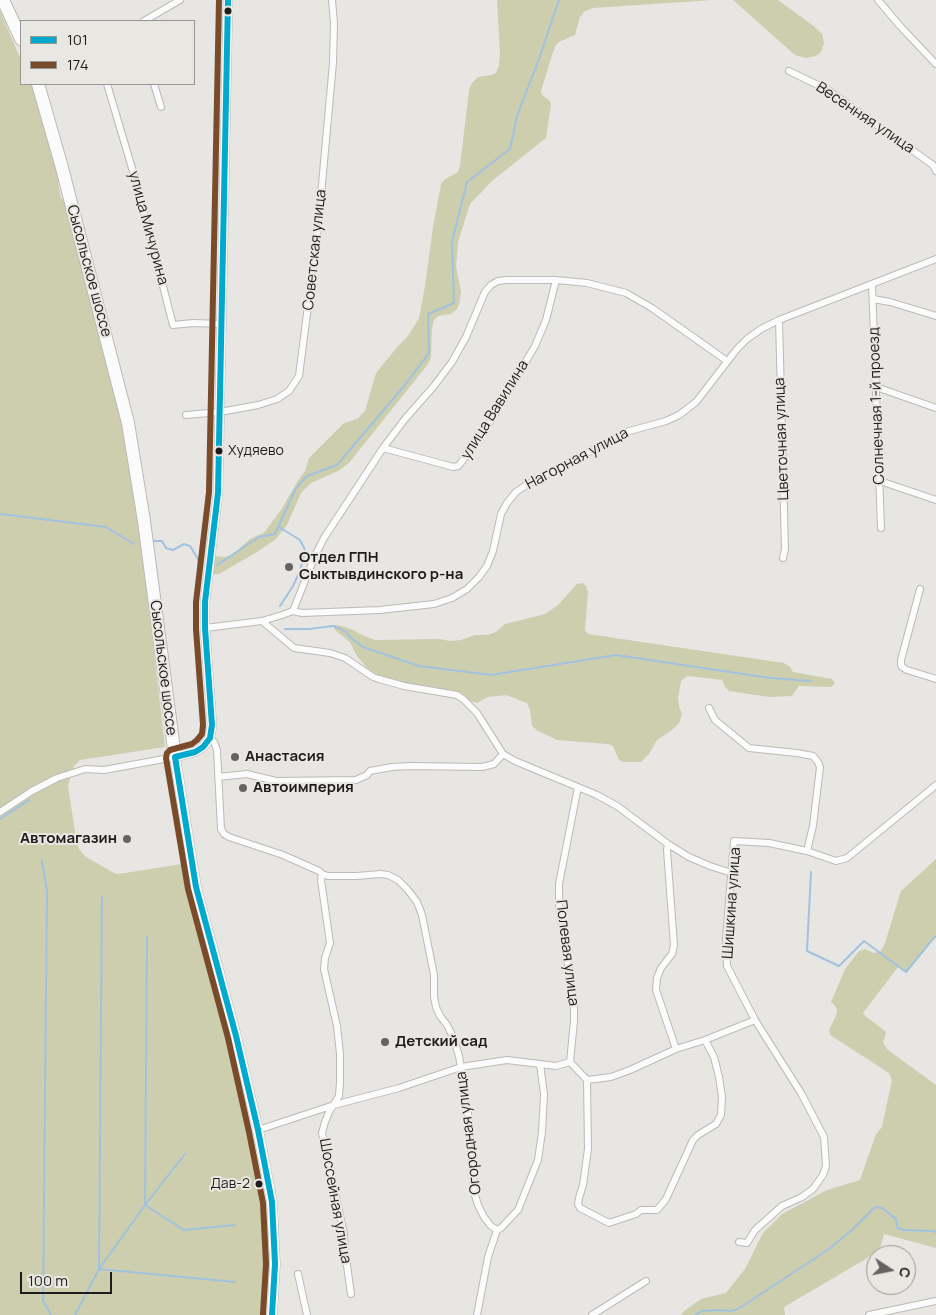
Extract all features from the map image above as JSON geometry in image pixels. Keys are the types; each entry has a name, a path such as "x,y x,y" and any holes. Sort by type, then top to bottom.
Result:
{"highway":[{"path":"3,0 20,37"},
{"name":"Сысольское шоссе","path":"38,85 66,182 128,422 144,521 174,758"}],"main road":[{"path":"174,758 195,752 203,747 210,738 212,725 205,602 218,493 228,0"},
{"name":"Сысольское шоссе","path":"174,758 196,887 236,1036 258,1130 272,1202 275,1264 272,1315"}],"street":[{"path":"146,20 180,0"},
{"name":"Советская улица","path":"186,415 220,412 258,405 277,399 289,391 299,376 318,228 333,63 334,23 332,0"},
{"path":"878,0 936,64"},
{"name":"Весенняя улица","path":"789,71 828,90 933,166 936,171"},
{"name":"улица Мичурина","path":"107,85 137,185 173,326 193,323 222,324"},
{"path":"154,85 161,107"},
{"name":"Нагорная улица","path":"205,628 262,621 293,610 302,613 380,610 434,604 452,598 467,589 480,577 487,566 493,551 501,514 516,492 626,432 666,421 679,415 696,402 727,361 747,339 761,329 779,320 936,259"},
{"path":"293,610 324,538 383,448 452,362 466,336 485,292 491,285 498,281 506,280 556,280 587,284 626,293 652,308 727,361"},
{"name":"улица Вавилина","path":"383,448 454,467 458,466 492,419 535,346 546,320 556,280"},
{"name":"Солнечная 1-й проезд","path":"872,284 881,528"},
{"path":"873,299 890,302 936,316"},
{"name":"Цветочная улица","path":"779,320 785,549 783,558"},
{"path":"876,387 936,408"},
{"path":"880,481 936,500"},
{"path":"920,589 900,660 902,667 906,670 936,679"},
{"path":"262,621 294,648 330,653 345,658 379,679 404,686 457,695 477,713 503,754 515,762 597,795 617,806 668,844 710,866 732,873"},
{"path":"709,708 715,720 749,748 813,756 818,762 820,767 813,826 807,851"},
{"name":"Огородная улица","path":"210,738 217,750 222,830 224,834 283,855 328,876 388,875 398,880 417,902 422,915 434,975 434,997 440,1016 454,1037 461,1067 468,1113 474,1192 484,1217 496,1230"},
{"path":"218,777 247,774 276,781 356,780 367,775 370,771 410,766 482,767 494,764 503,754"},
{"path":"0,812 32,791 57,778 85,770 104,770 174,758"},
{"name":"Шишкина улица","path":"739,1242 747,1243 755,1230 782,1206 814,1189 824,1175 826,1166 824,1137 800,1093 754,1020 727,966 726,938 734,840 769,843 807,851 836,861 847,858 936,785"},
{"name":"Полевая улица","path":"570,1062 574,1005 559,906 559,884 578,787"},
{"path":"668,844 674,945 672,954 661,968 657,978 656,990 676,1049"},
{"name":"Шоссейная улица","path":"322,874 321,880 330,942 324,969 337,1026 340,1054 339,1096 329,1112 322,1133 344,1234 344,1251 351,1294"},
{"path":"587,1080 611,1077 676,1049 706,1040 754,1020"},
{"path":"258,1130 334,1105 399,1088 461,1067 507,1060 556,1066 570,1062 587,1080 588,1149 583,1186 578,1204 580,1208 608,1223 636,1214 641,1210 657,1210 666,1198 693,1140 716,1124 721,1115 722,1097 719,1077 714,1057 706,1040"},
{"path":"477,1315 488,1257 496,1230 501,1228 518,1210 538,1160 544,1094 540,1064"},
{"path":"298,1274 307,1315"},
{"path":"592,1315 646,1281"},
{"path":"869,1315 936,1301"}],"green space":[{"path":"497,0 713,0 593,8 585,11 580,17 575,35 556,45 541,91 542,95 551,104 546,138 492,181 470,204 458,242 456,267 461,291 459,305 451,314 438,316 434,320 431,357 428,364 349,463 338,471 311,483 301,493 287,525 276,539 219,574 213,574 215,556 225,557 232,555 250,539 263,533 281,510 305,471 309,458 344,423 357,419 365,411 376,373 408,336 419,318 441,184 444,180 458,172 460,166 469,90 472,83 478,77 496,73 499,65"},
{"path":"733,0 778,0 822,34 824,43 821,52 816,56 806,58 795,55"},
{"path":"0,11 20,58 20,85 32,86 61,177 58,183 61,198 66,202 121,422 139,522 165,747 80,760 74,766 68,786 76,838 79,849 86,857 116,874 182,864 194,917 252,1133 269,1231 269,1265 265,1315 0,1315"},
{"path":"583,583 588,592 585,630 588,634 784,663 793,672 832,679 835,683 831,687 799,686 792,696 769,697 729,691 722,680 688,676 681,681 678,698 682,714 679,723 657,740 649,754 641,762 623,762 619,760 613,746 608,744 557,740 538,731 532,726 527,703 506,695 488,697 477,703 470,701 462,693 435,687 399,683 380,676 367,668 357,656 350,642 336,631 333,626 351,629 375,640 461,640 475,635 487,635 496,632 505,624 545,614 558,605 577,584"},
{"path":"936,859 936,936 908,971 905,972 898,967 863,1013 885,1031 883,1043 888,1050 936,1085 936,1248 884,1234 881,1245 866,1245 866,1259 784,1307 785,1315 681,1315 701,1299 726,1293 745,1269 763,1233 782,1214 827,1190 860,1180 876,1134 882,1127 892,1080 889,1073 830,1035 829,1030 837,1010 831,1002 845,969 859,951 865,949 874,953 880,952 884,946 901,891"}],"waterway":[{"path":"217,565 259,537 275,534 296,488 307,476 337,465 404,386 429,353 428,314 454,303 452,242 467,182 510,149 517,116 559,0"},
{"path":"0,514 106,527 134,544"},
{"path":"279,527 300,540 305,550 300,571 280,606"},
{"path":"152,541 162,541 166,548 173,550 184,544 190,546 198,559 199,565"},
{"path":"285,629 333,626 346,632 363,647 419,666 491,675 616,655 770,678 811,681"},
{"path":"0,819 29,800"},
{"path":"42,861 47,891 43,1301 51,1315"},
{"path":"811,872 807,951 839,966 864,941 906,972 936,936"},
{"path":"75,1315 99,1269 102,897"},
{"path":"99,1269 145,1205 147,936"},
{"path":"185,1154 145,1205 184,1230 235,1225"},
{"path":"695,1315 702,1311 731,1311 738,1309 829,1249 875,1207 882,1208 896,1219 897,1228 936,1232"},
{"path":"99,1269 235,1282"}],"transit line":[{"name":"174","path":"219,0 209,492 196,602 196,629 203,725 202,734 197,740 192,744 170,750 166,758 188,889 228,1038 263,1203 266,1264 263,1314"},
{"name":"101","path":"228,0 218,493 205,602 212,725 210,738 203,747 195,752 175,757 196,887 236,1036 258,1130 272,1202 275,1264 272,1315"}],"place":[{"name":"Худяево","path":"219,451"},
{"name":"Отдел ГПН Сыктывдинского р-на","path":"289,567"},
{"name":"Анастасия","path":"235,757"},
{"name":"Автоимперия","path":"243,788"},
{"name":"Автомагазин","path":"127,839"},
{"name":"Детский сад","path":"385,1042"},
{"name":"Дав-2","path":"259,1184"}]}
